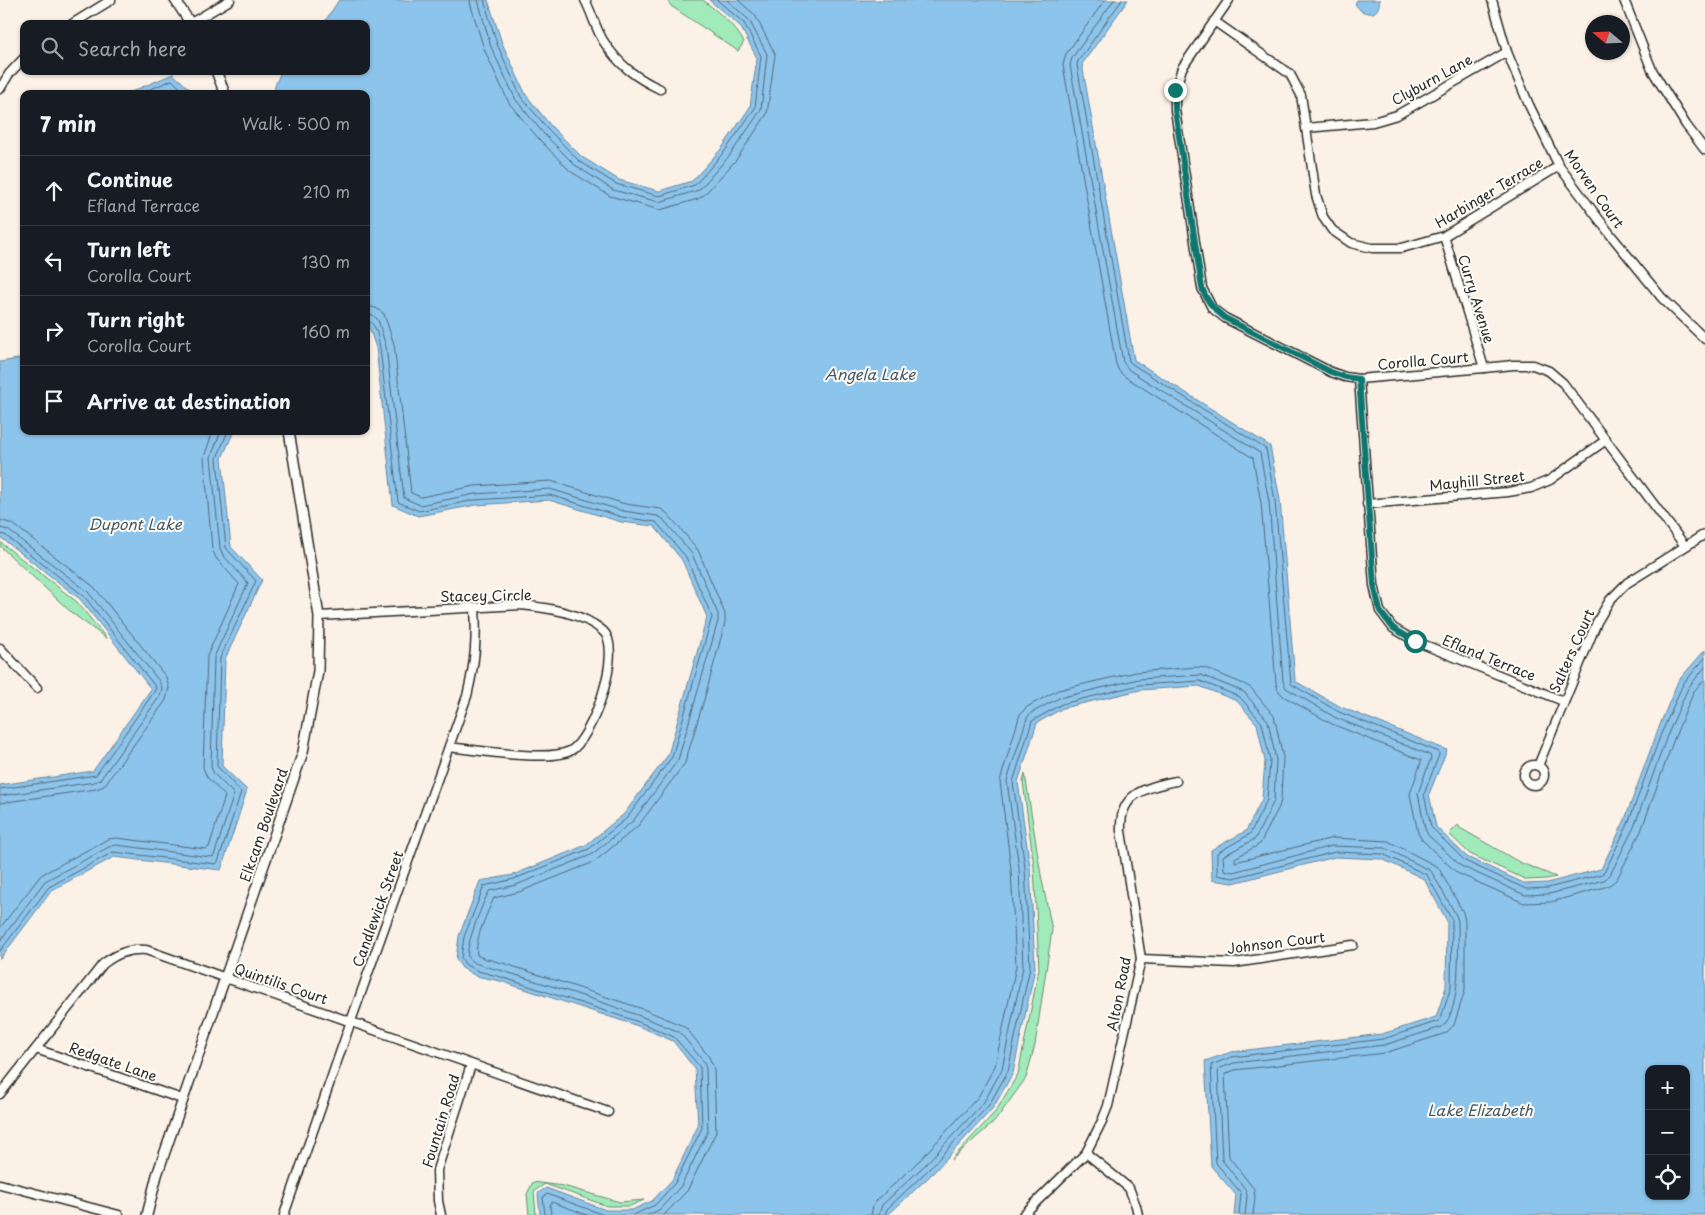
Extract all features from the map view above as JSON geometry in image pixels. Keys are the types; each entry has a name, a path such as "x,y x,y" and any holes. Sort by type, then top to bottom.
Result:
{"street":[{"path":"78,20 111,0"},
{"path":"175,0 189,20"},
{"path":"196,20 230,0"},
{"path":"585,0 603,41 621,64 641,80 660,89"},
{"name":"Corolla Court","path":"1229,0 1182,68 1175,90 1175,110 1202,288 1212,308 1225,318 1331,372 1345,377 1359,379 1513,364 1533,365 1548,371 1563,383 1685,546"},
{"name":"Morven Court","path":"1492,0 1507,52 1529,105 1559,166 1610,234 1662,298 1705,339"},
{"path":"1624,0 1652,70 1686,125 1705,150"},
{"name":"Harbinger Terrace","path":"1214,21 1290,74 1301,94 1316,195 1323,217 1332,230 1351,243 1372,248 1402,248 1444,236 1559,166"},
{"name":"Clyburn Lane","path":"1306,128 1373,122 1397,115 1507,52"},
{"path":"0,89 20,63"},
{"path":"218,75 223,90"},
{"name":"Curry Avenue","path":"1444,236 1484,368"},
{"name":"Efland Terrace","path":"1359,379 1374,585 1380,611 1393,628 1415,641 1563,702"},
{"name":"Elkcam Boulevard","path":"147,1215 157,1175 182,1099 226,978 303,752 318,672 319,616 290,435"},
{"name":"Mayhill Street","path":"1367,504 1508,492 1530,488 1550,480 1606,440"},
{"name":"Salters Court","path":"1538,766 1596,622 1610,600 1627,582 1705,534"},
{"name":"Stacey Circle","path":"319,616 520,605 548,608 575,615 604,632 611,647 610,670 591,725 580,742 570,751 548,756 449,747"},
{"name":"Candlewick Street","path":"284,1215 467,696 474,669 477,638 475,607"},
{"path":"0,648 37,688"},
{"name":"Alton Road","path":"1023,1215 1086,1153 1108,1106 1141,959 1121,831 1121,816 1128,802 1138,792 1148,787 1176,781"},
{"name":"Johnson Court","path":"1141,959 1234,963 1353,945"},
{"name":"Quintilis Court","path":"0,1094 103,964 114,955 134,949 146,950 608,1112"},
{"name":"Redgate Lane","path":"36,1049 182,1099"},
{"name":"Fountain Road","path":"441,1215 438,1202 437,1170 472,1065"},
{"path":"1086,1153 1129,1188 1138,1215"},
{"path":"0,1184 119,1215"}],"green space":[{"path":"667,0 703,0 731,24 744,42 738,51 671,6"},
{"path":"0,542 77,602 107,639 72,613 0,546"},
{"path":"1025,774 1052,930 1035,1045 1026,1078 995,1121 951,1160 996,1111 1018,1074 1039,969 1034,867 1023,782"},
{"path":"1458,825 1460,828 1519,862 1556,877 1527,880 1470,854 1449,834"},
{"path":"533,1182 563,1186 620,1202 644,1200 630,1206 607,1206 545,1184 534,1191 536,1215 529,1215 527,1194"}],"water":[{"name":"Angela Lake","path":"339,0 488,0 502,43 526,95 551,126 582,157 619,180 659,191 692,181 722,148 750,107 757,58 740,26 709,0 1128,0 1082,64 1134,360 1270,446 1280,500 1295,681 1341,707 1447,750 1429,794 1436,827 1467,857 1526,884 1547,883 1601,869 1624,822 1678,681 1705,650 1705,1215 1234,1215 1236,1195 1211,1166 1205,1061 1231,1052 1382,1034 1436,1017 1446,987 1447,921 1424,879 1382,859 1335,857 1233,883 1212,880 1211,850 1246,831 1262,799 1265,761 1257,724 1237,701 1199,686 1140,690 1063,708 1037,723 1018,782 1030,867 1035,968 1013,1073 993,1108 933,1173 888,1215 540,1215 538,1193 546,1188 606,1210 632,1210 652,1201 672,1180 698,1126 695,1069 673,1041 638,1026 500,981 476,976 462,968 456,959 459,936 480,881 513,875 586,845 624,814 668,755 707,617 682,560 654,526 621,522 549,500 476,505 418,516 393,505 376,348 370,330 370,90 274,90 279,75 370,75 370,20 326,20"},
{"path":"1357,0 1380,0 1377,11 1369,13 1361,11 1355,4"},
{"path":"174,75 191,90 135,90"},
{"name":"Dupont Lake","path":"20,359 20,435 232,435 222,458 231,547 262,580 225,659 222,766 247,790 221,870 114,857 52,890 0,959 0,785 93,771 151,689 80,599 0,537 0,362"}],"route":[{"path":"1175,90 1175,110 1202,288 1212,308 1225,318 1331,372 1359,379 1374,585 1380,611 1393,628 1415,641"}],"water label":[{"name":"Lake Elizabeth","path":"1480,1111"}]}
